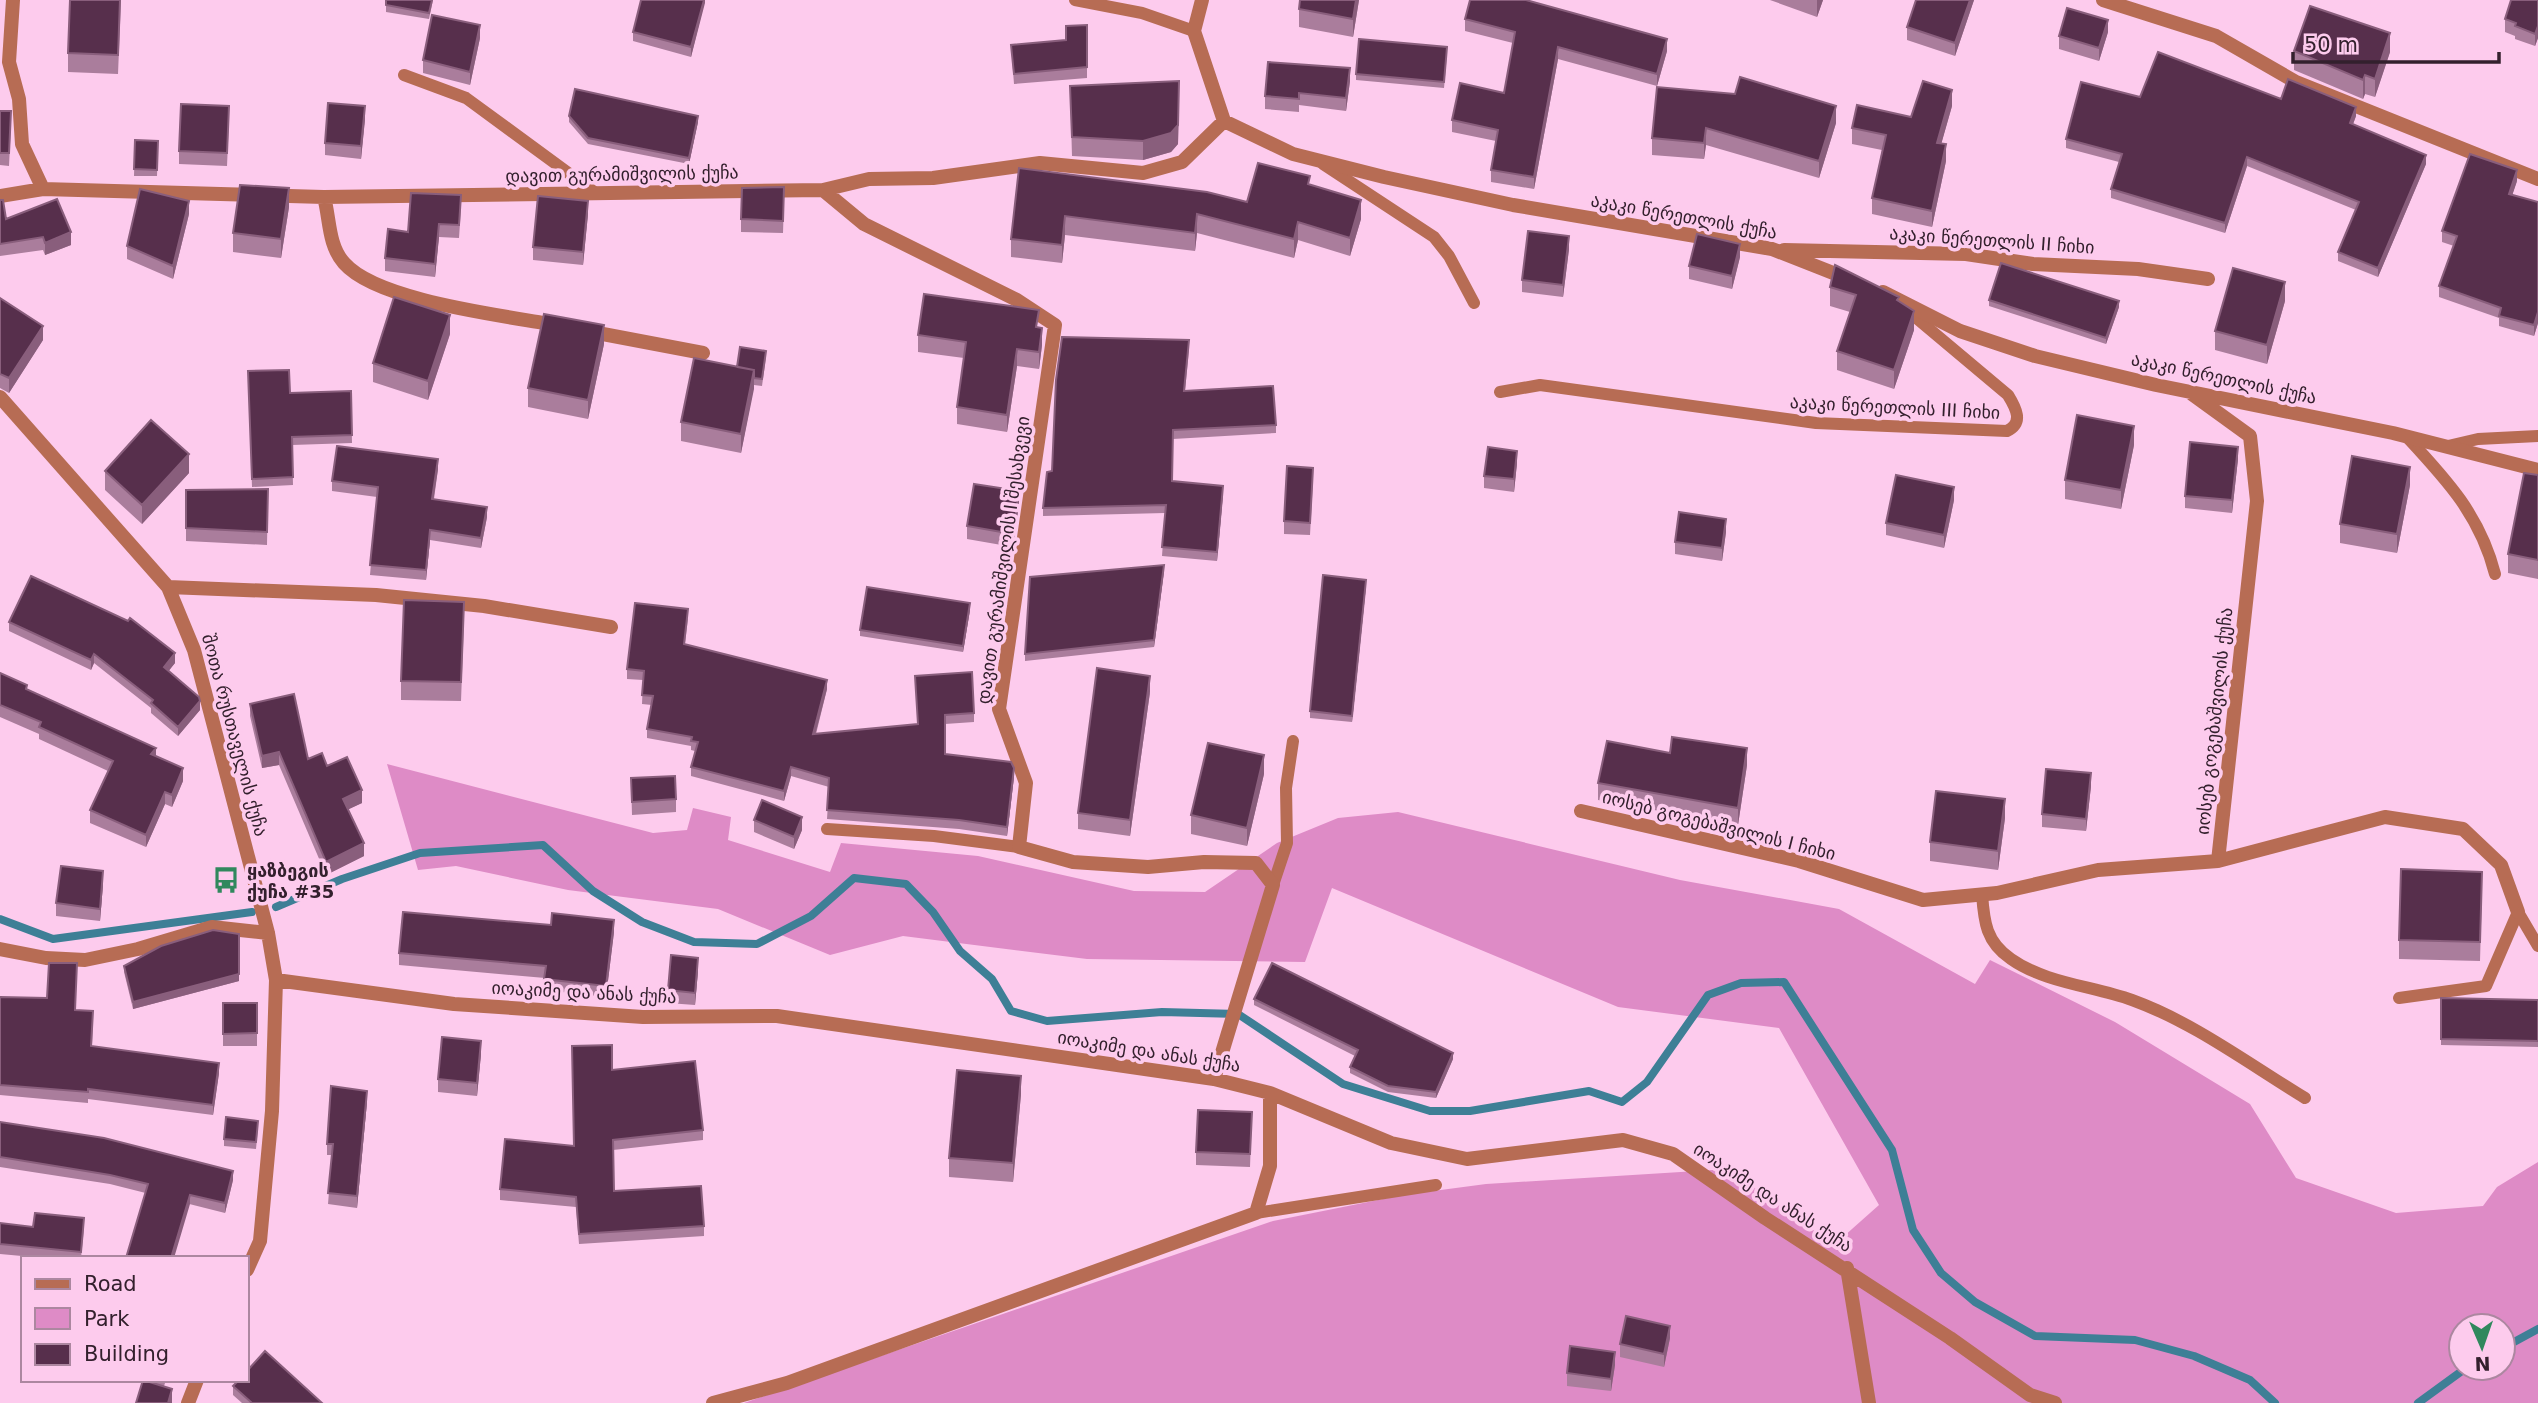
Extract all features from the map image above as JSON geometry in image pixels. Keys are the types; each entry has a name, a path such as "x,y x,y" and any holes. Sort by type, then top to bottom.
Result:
{"street":[{"path":"13,0 9,62 19,99 22,144 43,190"},
{"path":"1202,0 1194,31 1224,121"},
{"path":"2103,0 2216,36 2296,82 2538,179"},
{"name":"დავით გურამიშვილის ქუჩა","path":"0,196 43,190 324,197 823,190 869,179 933,178 1040,163 1143,173 1182,162 1224,121"},
{"name":"აკაკი წერეთლის ქუჩა","path":"1224,121 1293,154 1317,160 1513,205 1772,249 1889,294 1960,331 2035,356 2406,436 2538,470"},
{"name":"დავით გურამიშვილის I შესახვევი","path":"823,190 864,224 1017,300 1055,325 999,709 1026,783 1019,847"},
{"path":"324,197 330,218 331,239 344,263 367,281 426,300 703,353"},
{"name":"აკაკი წერეთლის II ჩიხი","path":"1772,249 1966,254 2033,264 2138,269 2208,279"},
{"name":"იოსებ გოგებაშვილის ქუჩა","path":"2189,391 2250,436 2256,501 2218,861 2385,817 2463,829 2501,864 2518,912"},
{"name":"შოთა რუსთაველის ქუჩა","path":"0,397 168,587 194,650 268,933 276,980 272,1111 260,1241 248,1268"},
{"path":"168,587 376,595 484,606 611,627"},
{"name":"იოსებ გოგებაშვილის I ჩიხი","path":"1581,811 1799,861 1923,900 1982,894 2098,870 2218,861"},
{"path":"1019,847 1073,862 1147,867 1204,862 1256,863 1273,886 1214,1079"},
{"path":"0,949 46,958 85,960 138,949 212,927 268,933"},
{"name":"იოაკიმე და ანას ქუჩა","path":"276,980 454,1004 643,1017 777,1016 1214,1079 1270,1093 1391,1143 1467,1159 1623,1140 1673,1154 1765,1218 1847,1268 2030,1395 2056,1403"},
{"path":"713,1403 787,1382 1256,1213 1270,1166 1270,1093"},
{"path":"1847,1268 1869,1403"},
{"path":"188,1403 196,1382"}],"lane":[{"path":"1075,0 1142,13 1194,31"},
{"path":"404,75 466,98 597,194"},
{"path":"1317,160 1434,237 1450,256 1474,303"},
{"name":"აკაკი წერეთლის III ჩიხი","path":"1500,392 1540,385 1816,423 2007,431 2014,428 2018,420 2008,395 1889,294"},
{"path":"2406,436 2445,477 2479,525 2496,574"},
{"path":"2447,446 2478,439 2538,436"},
{"path":"1273,886 1287,843 1286,788 1293,741"},
{"path":"827,829 934,836 1019,847"},
{"path":"1982,894 1984,926 1990,941 2012,960 2049,976 2132,1000 2170,1017 2305,1098"},
{"path":"2399,998 2486,986 2518,912"},
{"name":"იოსებ გოგებაშვილის ქუჩა","path":"2518,912 2538,946"},
{"path":"1256,1213 1436,1185"}],"green space":[{"path":"387,764 653,833 687,830 693,808 731,817 728,840 830,872 841,843 978,856 1134,891 1205,892 1277,843 1338,818 1398,812 1680,880 1839,909 1975,984 1990,960 2115,1022 2250,1104 2296,1178 2396,1213 2483,1206 2497,1187 2538,1162 2538,1403 744,1403 1273,1221 1403,1195 1486,1184 1729,1169 1834,1245 1879,1205 1779,1028 1618,1007 1332,888 1305,962 1087,959 903,936 830,955 718,909 568,890 456,866 418,870"}],"building":[{"path":"70,0 120,0 118,55 68,53"},
{"path":"386,0 432,0 429,13 386,5"},
{"path":"641,0 704,0 691,47 633,32"},
{"path":"1300,0 1356,0 1353,19 1299,9"},
{"path":"1470,0 1526,0 1667,39 1657,74 1558,47 1534,177 1491,170 1498,130 1452,120 1460,83 1504,93 1515,32 1465,19"},
{"path":"1916,0 1970,0 1955,43 1907,27"},
{"path":"2511,0 2538,0 2538,26 2535,34 2505,19"},
{"path":"2310,6 2390,33 2375,79 2365,75 2363,80 2294,51"},
{"path":"2067,8 2108,20 2099,48 2059,36"},
{"path":"432,15 480,25 470,72 423,60"},
{"path":"1087,25 1087,67 1014,74 1011,45 1066,40 1066,26"},
{"path":"1359,39 1447,47 1444,82 1356,74"},
{"path":"2158,52 2281,99 2288,79 2356,107 2350,123 2426,155 2378,268 2338,252 2359,202 2247,157 2225,223 2111,189 2122,154 2066,139 2081,82 2140,97"},
{"path":"1268,62 1350,68 1346,98 1299,93 1299,99 1265,96"},
{"path":"1740,77 1836,106 1819,161 1706,128 1704,143 1652,138 1657,87 1735,94"},
{"path":"1179,81 1178,125 1171,133 1143,141 1072,137 1070,86"},
{"path":"1923,81 1952,90 1937,143 1946,144 1932,211 1872,198 1886,135 1852,128 1857,105 1911,117"},
{"path":"575,89 698,116 689,158 588,138 569,116"},
{"path":"328,103 365,106 361,146 325,143"},
{"path":"181,104 229,106 227,153 179,151"},
{"path":"0,111 11,111 9,153 0,153"},
{"path":"135,140 158,141 157,170 134,169"},
{"path":"2470,154 2517,170 2509,194 2538,202 2538,312 2534,325 2499,316 2501,308 2439,286 2457,236 2442,231"},
{"path":"1258,163 1310,176 1308,184 1361,200 1350,238 1298,222 1294,239 1197,214 1195,233 1065,216 1062,245 1011,239 1019,168 1207,192 1247,202"},
{"path":"240,185 289,188 281,239 233,233"},
{"path":"784,187 783,221 741,219 742,188"},
{"path":"140,189 189,201 173,266 127,246"},
{"path":"411,193 461,195 459,225 439,224 435,264 385,258 388,229 408,232"},
{"path":"538,196 588,201 583,252 533,247"},
{"path":"57,199 71,232 45,243 43,237 0,244 0,200 3,200 6,219"},
{"path":"1528,231 1569,236 1563,285 1522,280"},
{"path":"1697,234 1740,244 1732,276 1689,266"},
{"path":"2001,263 2119,301 2106,338 1989,300"},
{"path":"1835,265 1899,297 1897,300 1914,311 1894,370 1837,351 1856,295 1830,287"},
{"path":"2233,268 2285,282 2267,345 2215,331"},
{"path":"924,294 1039,310 1036,327 1042,328 1039,352 1017,349 1007,415 957,407 966,342 918,335"},
{"path":"394,297 450,315 428,381 373,363"},
{"path":"0,298 43,326 9,378 0,374"},
{"path":"544,314 604,325 588,400 528,388"},
{"path":"1062,337 1189,340 1184,391 1273,386 1276,425 1173,430 1172,481 1223,486 1217,552 1162,547 1166,505 1043,508 1047,472 1052,471 1056,380"},
{"path":"740,347 766,351 762,379 754,378 754,370 737,367"},
{"path":"694,358 754,370 741,434 681,422"},
{"path":"289,370 290,393 351,391 352,435 292,437 293,477 252,479 248,371"},
{"path":"2077,415 2134,426 2121,490 2065,480"},
{"path":"151,420 189,454 142,505 105,471"},
{"path":"2190,442 2238,447 2232,500 2185,496"},
{"path":"337,446 438,459 432,499 487,507 481,538 430,530 426,570 370,565 378,487 332,481"},
{"path":"1488,447 1517,451 1514,479 1484,476"},
{"path":"2352,456 2410,467 2397,534 2340,524"},
{"path":"1287,466 1313,468 1310,523 1284,521"},
{"path":"2524,473 2538,475 2538,560 2508,554"},
{"path":"1896,475 1954,487 1944,535 1886,523"},
{"path":"974,484 1019,491 1013,534 967,526"},
{"path":"268,489 267,532 186,528 186,490"},
{"path":"1679,512 1726,519 1722,548 1675,542"},
{"path":"1164,565 1154,640 1025,654 1030,577"},
{"path":"1323,575 1366,580 1352,716 1310,711"},
{"path":"31,576 128,621 130,618 175,653 164,667 199,697 200,701 178,727 151,703 153,700 94,654 91,660 9,622"},
{"path":"867,587 970,603 963,646 860,630"},
{"path":"404,600 464,602 461,682 401,681"},
{"path":"635,603 688,609 684,644 827,680 813,734 918,724 915,676 972,672 974,713 945,715 945,754 1011,762 1014,768 1007,827 959,820 827,810 829,778 791,767 784,791 691,767 698,742 691,741 692,737 647,729 653,696 642,695 644,671 627,669"},
{"path":"1097,668 1150,676 1130,820 1078,813"},
{"path":"0,673 27,685 26,689 156,748 151,754 183,768 172,795 165,792 146,835 90,810 113,761 39,727 41,722 0,705"},
{"path":"294,694 308,759 322,753 327,766 347,757 362,790 343,799 364,843 326,862 279,752 262,756 250,704"},
{"path":"1672,737 1747,748 1738,808 1598,783 1607,741 1670,753"},
{"path":"1208,743 1264,755 1247,828 1191,815"},
{"path":"2046,769 2091,773 2086,819 2042,814"},
{"path":"675,776 676,799 632,802 631,778"},
{"path":"1936,791 2005,799 1998,851 1930,842"},
{"path":"762,800 802,817 794,837 754,820"},
{"path":"61,866 103,871 100,909 56,903"},
{"path":"2401,869 2482,872 2480,942 2399,940"},
{"path":"403,912 551,925 552,913 614,920 606,986 544,979 546,966 399,953"},
{"path":"213,930 239,934 239,974 133,1002 124,966 161,946"},
{"path":"671,955 698,958 695,993 668,990"},
{"path":"49,963 77,963 75,1010 93,1011 91,1046 219,1063 213,1105 88,1089 88,1092 0,1085 0,997 47,998"},
{"path":"1272,963 1453,1053 1436,1092 1388,1086 1350,1067 1358,1050 1254,999"},
{"path":"2441,998 2538,1000 2538,1041 2441,1039"},
{"path":"223,1003 257,1003 257,1033 223,1034"},
{"path":"442,1037 481,1041 477,1083 438,1079"},
{"path":"612,1045 612,1070 695,1061 703,1130 613,1140 614,1191 701,1186 704,1226 579,1234 576,1197 500,1189 505,1139 574,1146 572,1046"},
{"path":"957,1070 1021,1076 1013,1163 949,1158"},
{"path":"331,1086 367,1091 357,1196 328,1193 333,1144 327,1144"},
{"path":"1198,1110 1252,1112 1250,1154 1196,1152"},
{"path":"226,1117 258,1121 256,1142 224,1139"},
{"path":"0,1122 104,1138 233,1171 225,1203 190,1195 172,1256 127,1256 148,1184 0,1157"},
{"path":"35,1213 84,1218 81,1252 0,1244 0,1223 33,1227"},
{"path":"1626,1316 1670,1326 1664,1354 1620,1344"},
{"path":"1570,1346 1615,1352 1611,1379 1567,1373"},
{"path":"265,1351 322,1403 252,1403 233,1386 237,1382 248,1382 248,1370"},
{"path":"142,1382 172,1389 168,1403 136,1403"}],"waterway":[{"path":"276,907 342,879 420,853 543,845 593,891 642,922 694,942 757,944 811,916 854,878 906,884 933,912 960,951 992,979 1011,1011 1047,1021 1162,1012 1238,1014 1343,1084 1430,1111 1470,1111 1589,1091 1622,1102 1647,1082 1708,995 1741,983 1784,982 1892,1150 1913,1230 1941,1273 1975,1302 2035,1336 2135,1340 2194,1356 2250,1380 2275,1403"},
{"path":"0,919 53,939 252,912"},
{"path":"2517,1340 2538,1329"},
{"path":"2418,1403 2447,1382"}],"place":[{"name":"ყაზბეგის ქუჩა #35","path":"226,880"}]}
